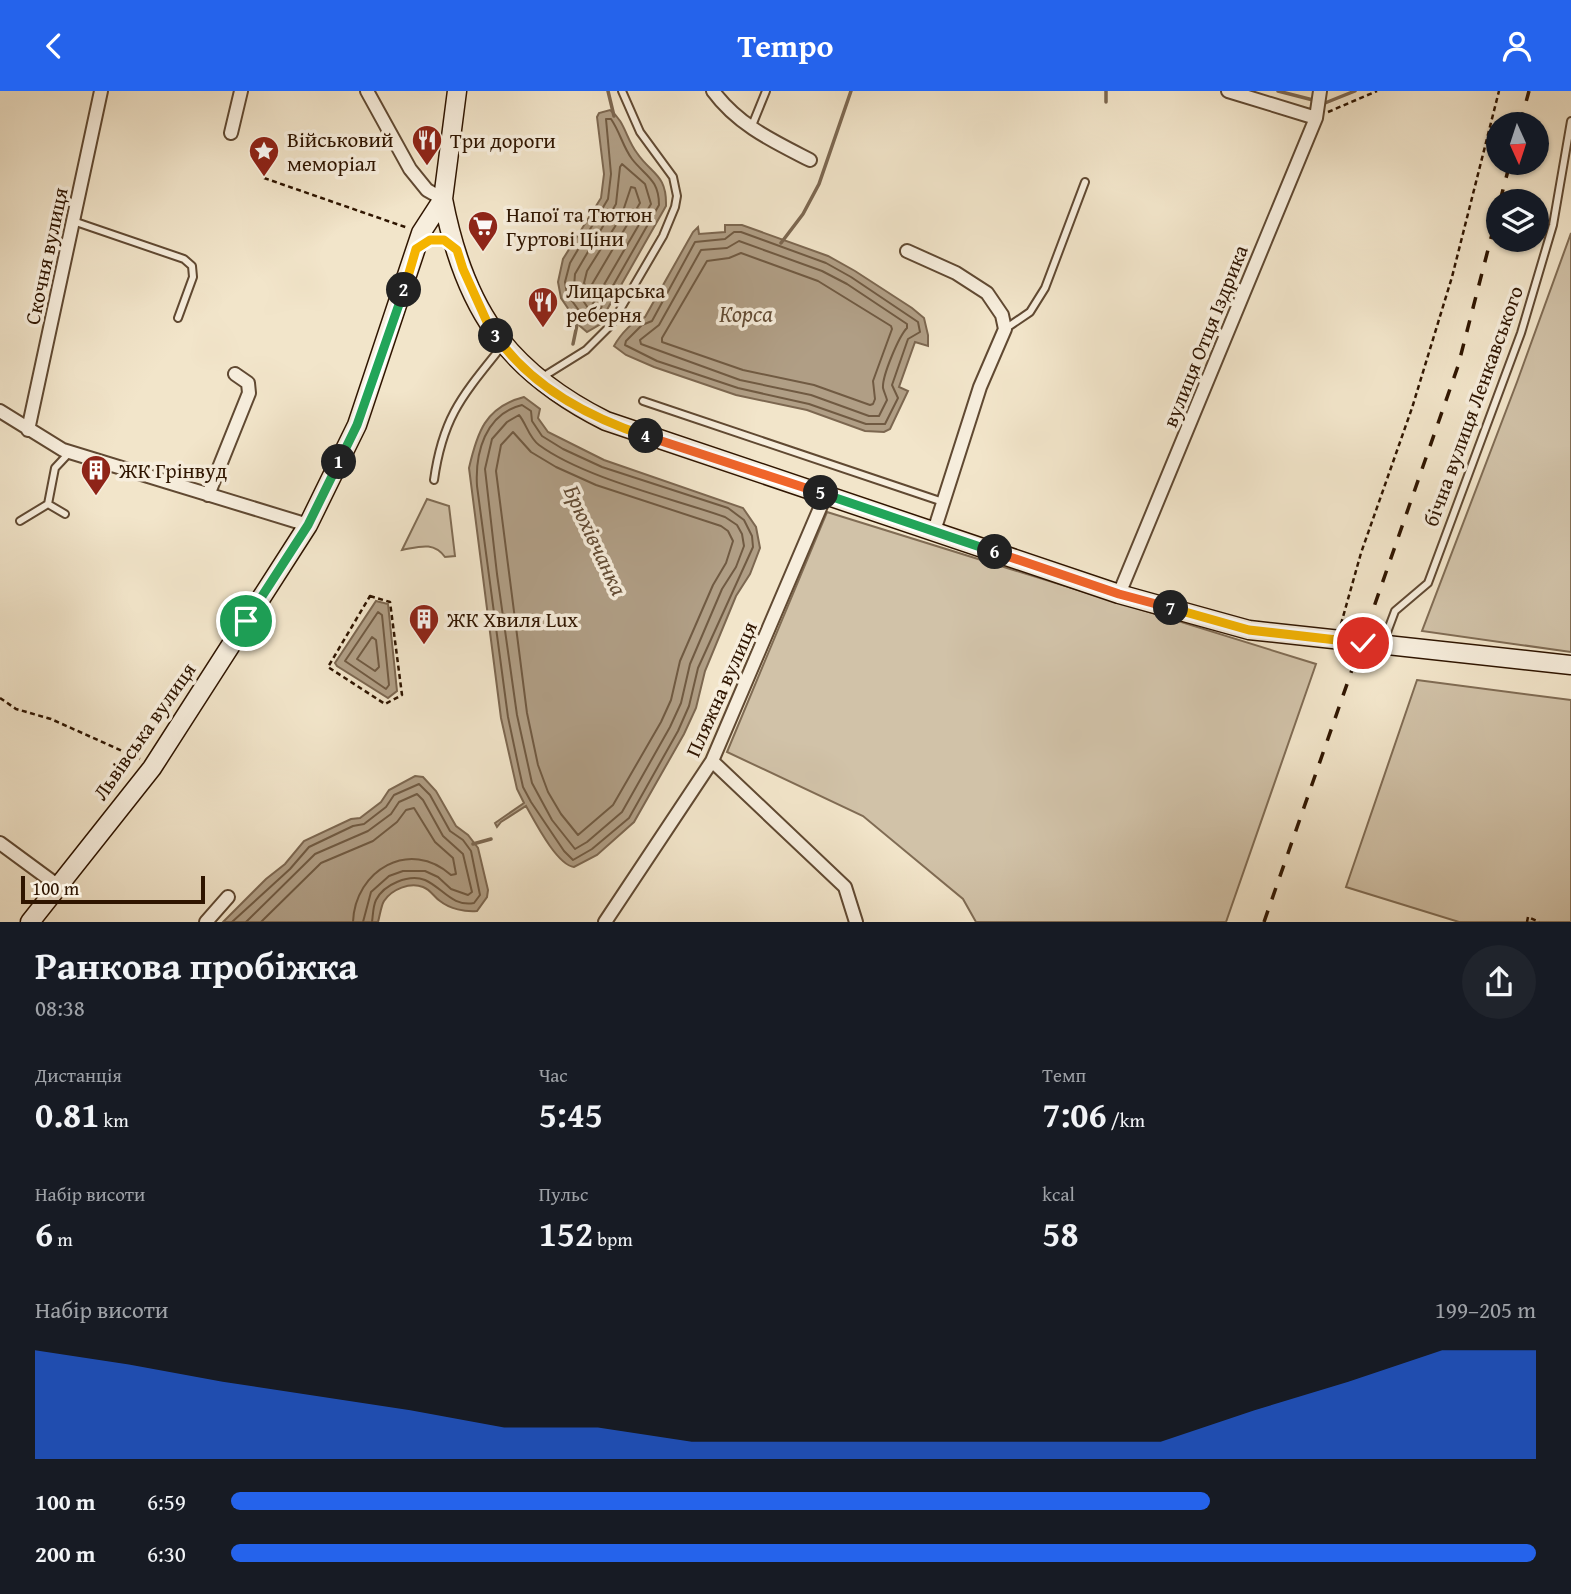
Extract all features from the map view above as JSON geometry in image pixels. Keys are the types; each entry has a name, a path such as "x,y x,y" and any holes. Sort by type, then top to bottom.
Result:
{"main road":[{"name":"Львівська вулиця","path":"30,922 152,768 308,525 357,425 419,241 443,199 457,91"},
{"path":"443,199 463,269 487,322 503,345 537,380 563,398 606,421 1119,594 1249,630 1571,665"},
{"path":"419,241 444,240 457,250"}],"street":[{"name":"Скочня вулиця","path":"28,430 101,91"},
{"path":"231,133 241,91"},
{"path":"367,91 410,169 427,190 443,199"},
{"path":"713,91 724,106 751,129 810,160"},
{"path":"1228,91 1316,118"},
{"name":"вулиця Отця Іздрика","path":"1119,594 1316,118 1320,91"},
{"path":"906,250 956,273 987,293 1002,315 1005,329 980,387 934,531"},
{"path":"208,495 249,393 248,383 235,375"},
{"path":"0,411 28,430 70,452 308,525"},
{"name":"Пляжна вулиця","path":"605,922 712,761 826,494"},
{"path":"712,761 845,887 856,922"},
{"path":"0,843 57,885"},
{"path":"206,922 228,897"}],"lane":[{"path":"537,380 586,350 611,325 663,236 675,207 677,196 673,177 640,132 622,91"},
{"path":"751,129 766,91"},
{"name":"бічна вулиця Ленкавського","path":"1382,645 1395,611 1428,583 1521,333 1553,225 1571,121"},
{"path":"1005,329 1030,312 1045,288 1085,182"},
{"path":"73,221 184,259 192,266 193,277 178,318"},
{"path":"434,480 443,433 453,411 503,345"},
{"path":"643,401 943,502"},
{"path":"20,521 48,504 55,468 70,452"},
{"path":"48,504 65,514"}],"path":[{"path":"1316,118 1377,91"},
{"path":"1336,640 1361,554 1412,408 1452,277 1499,91"},
{"path":"264,178 419,241"},
{"path":"370,596 390,602 402,695 386,704 328,667 370,596"},
{"path":"0,698 16,709 51,719 149,763"},
{"path":"1527,922 1528,918 1539,922"}],"shaded area":[{"path":"1571,233 1571,652 1422,631 1517,382"},
{"path":"427,499 449,506 455,556 445,557 431,547 402,550"},
{"path":"827,512 1316,664 1226,922 976,922 963,899 863,816 727,752"},
{"path":"1417,680 1571,700 1571,922 1459,922 1346,887"}],"water":[{"path":"610,110 619,119 642,160 661,181 666,195 666,206 608,308 604,322 587,332 561,298 558,282 563,259 601,198 604,174 597,117 599,113"},
{"name":"Корса","path":"725,225 742,225 828,256 924,318 928,346 915,342 899,387 908,391 890,429 884,432 865,431 807,410 736,395 654,367 626,355 614,346 628,328 645,317 693,232 698,227 699,234 725,232"},
{"path":"524,397 540,409 538,418 548,432 604,460 743,508 756,527 760,548 750,574 736,596 705,671 696,708 634,822 597,855 574,867 554,851 526,806 497,827 495,823 524,803 517,789 501,718 469,468 475,444 485,423 500,407"},
{"path":"376,601 388,604 397,691 388,698 335,663"},
{"path":"415,776 423,777 436,791 456,826 468,835 478,848 488,890 487,897 477,911 453,908 444,904 426,888 413,885 387,897 378,922 223,922 285,864 304,841 351,819 360,818 381,802 389,790"}],"waterway":[{"name":"Брюхівчанка","path":"608,91 614,116"},
{"path":"781,243 803,214 819,184 851,91"},
{"path":"1106,91 1106,102"},
{"path":"1278,91 1313,100"},
{"path":"1325,103 1355,91"},
{"name":"Брюхівчанка","path":"573,344 578,320"},
{"name":"Брюхівчанка","path":"473,844 491,839"}],"railway":[{"path":"1523,112 1529,91"},
{"path":"1503,189 1507,175"},
{"path":"1264,922 1458,366 1487,252"}],"place":[{"name":"Три дороги","path":"427,167"},
{"name":"Військовий меморіал","path":"264,178"},
{"name":"Напої та Тютюн Гуртові Ціни","path":"483,253"},
{"name":"Лицарська реберня","path":"543,329"},
{"name":"ЖК Грінвуд","path":"96,497"},
{"name":"ЖК Хвиля Lux","path":"424,646"}],"route":[{"path":"246,621 308,525 357,425 416,249 430,240 444,240 457,250 487,322 510,354 537,380 563,398 606,421 1119,594 1249,630 1363,643"}]}
